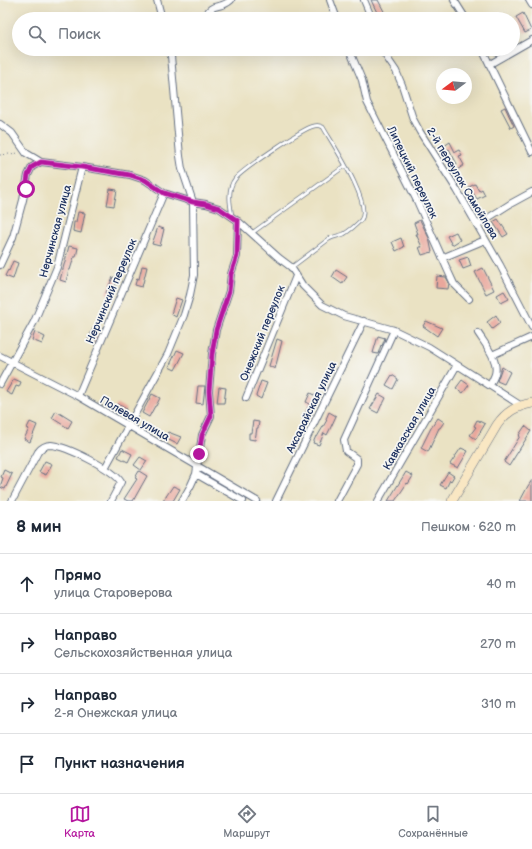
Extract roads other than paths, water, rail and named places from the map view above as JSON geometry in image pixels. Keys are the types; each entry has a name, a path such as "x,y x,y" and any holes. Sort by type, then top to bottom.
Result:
{"street":[{"path":"157,0 160,12"},
{"path":"206,12 212,6 228,3 231,0"},
{"path":"330,0 335,12"},
{"path":"364,0 369,12"},
{"path":"454,0 462,12"},
{"path":"529,0 532,5"},
{"path":"520,47 532,40"},
{"path":"105,468 168,354 184,315 190,295 194,268 193,202 182,169 180,156 171,56"},
{"name":"Липецкий переулок","path":"352,56 362,80 367,102 417,201 454,284 468,299"},
{"name":"2-й переулок Самойлова","path":"385,56 399,78 413,119 420,132 457,190 500,265 532,326"},
{"path":"486,56 532,152"},
{"path":"490,64 504,56"},
{"path":"0,124 12,133 26,153 41,162 130,175 145,180 164,193 219,208 235,219 291,267 303,286 322,305 344,316 394,330 430,347 520,406"},
{"path":"0,265 13,236 28,175 32,167 41,162"},
{"name":"Нерчинская улица","path":"0,384 11,362 19,352 34,322 57,267 82,167"},
{"path":"477,225 532,192"},
{"name":"Нерчинский переулок","path":"78,396 164,193"},
{"path":"182,501 196,474 202,435 211,416 209,391 212,354 216,330 229,291 231,274 237,256 235,219"},
{"path":"442,258 485,240"},
{"name":"Онежский переулок","path":"246,398 296,276"},
{"name":"Аксарайская улица","path":"276,501 364,321"},
{"path":"337,501 357,464 357,459 346,450 344,440 394,330"},
{"path":"478,333 492,355 496,365 496,373 490,386"},
{"path":"492,355 532,337"},
{"name":"Полевая улица","path":"0,356 78,396 257,501"},
{"name":"Кавказская улица","path":"378,501 457,365"},
{"path":"452,501 503,417 509,411 532,403"},
{"path":"12,501 38,452 43,447 50,445 64,448 118,476 121,482 111,501"},
{"path":"196,474 243,501"}],"lane":[{"path":"235,219 230,195 234,180 244,171 287,141 314,126 323,127 356,186 363,203 362,219 345,234 335,236 330,239 291,267"},
{"path":"252,233 345,166"}]}
